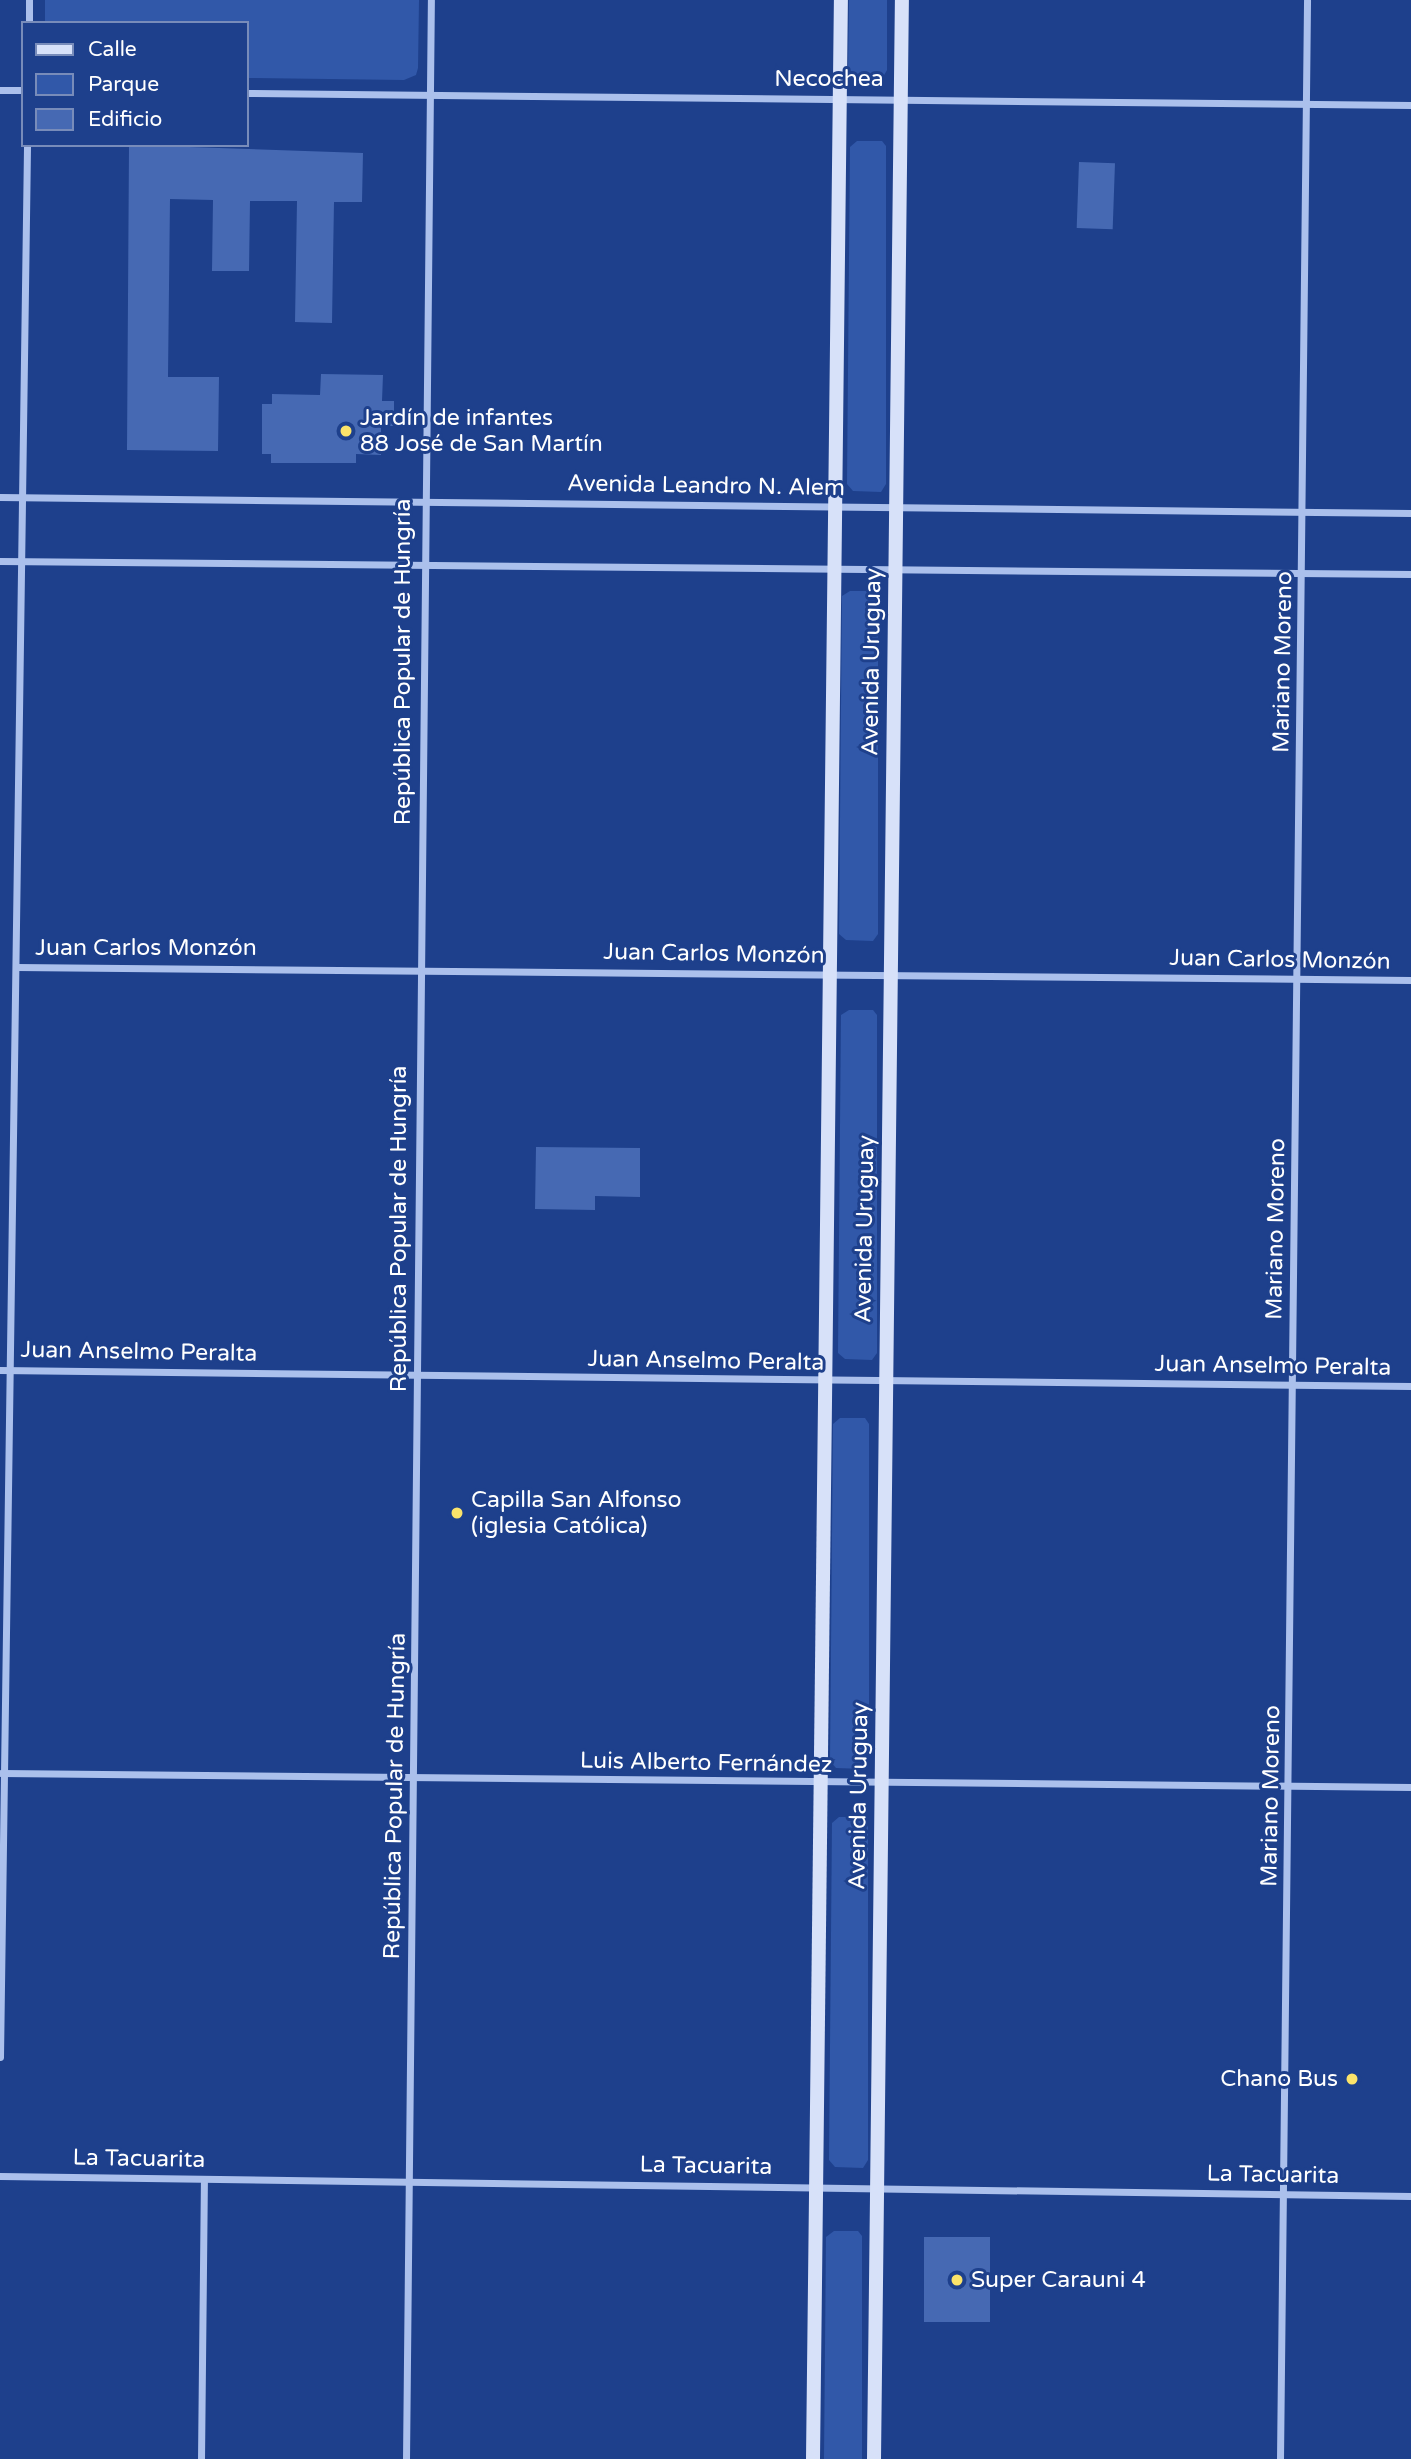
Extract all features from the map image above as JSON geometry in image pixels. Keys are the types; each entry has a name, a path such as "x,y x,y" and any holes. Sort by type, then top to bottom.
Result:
{"street":[{"path":"29,0 29,21"},
{"name":"República Popular de Hungría","path":"406,2459 431,0"},
{"name":"Avenida Uruguay","path":"813,2459 841,0"},
{"name":"Avenida Uruguay","path":"874,2459 902,0"},
{"name":"Mariano Moreno","path":"1280,2459 1299,978 1307,0"},
{"path":"0,90 21,90"},
{"name":"Necochea","path":"248,93 1411,105"},
{"path":"0,2057 27,147"},
{"name":"Avenida Leandro N. Alem","path":"0,497 1411,513"},
{"path":"0,561 1411,574"},
{"name":"Juan Carlos Monzón","path":"16,967 420,968 1411,981"},
{"name":"Juan Anselmo Peralta","path":"0,1370 886,1383 1411,1387"},
{"name":"Luis Alberto Fernández","path":"2,1773 821,1784 1290,1784 1411,1787"},
{"name":"La Tacuarita","path":"0,2176 1411,2196"},
{"path":"201,2459 204,2179"}],"green space":[{"path":"45,0 419,0 418,68 416,75 404,80 248,78 248,21 45,21"},
{"path":"849,0 887,0 887,70 883,77 855,76 848,70"},
{"path":"857,141 882,141 886,146 886,484 881,492 853,491 847,484 850,147"},
{"path":"850,591 874,591 878,596 878,934 873,941 846,940 839,934 842,596"},
{"path":"849,1010 873,1010 877,1015 877,1353 872,1360 845,1359 838,1353 841,1015"},
{"path":"840,1418 865,1418 869,1424 869,1761 864,1769 836,1768 830,1761 833,1424"},
{"path":"839,1817 864,1817 868,1822 868,2160 863,2168 835,2167 829,2160 832,1823"},
{"path":"834,2231 858,2231 862,2236 862,2459 824,2459 826,2237"}],"building":[{"path":"129,147 363,153 362,202 334,202 332,323 295,322 297,201 250,201 249,271 212,271 213,200 170,199 168,377 219,377 218,451 127,450"},
{"path":"1079,162 1115,163 1113,229 1077,228"},
{"path":"321,374 383,375 382,401 394,401 394,426 381,426 381,455 356,454 356,463 271,463 271,454 262,454 262,404 272,404 272,394 320,395"},
{"path":"536,1147 640,1148 640,1197 595,1196 595,1210 535,1209"},
{"name":"Super Carauni 4","path":"924,2237 990,2237 990,2322 924,2322"}],"place":[{"name":"Jardín de infantes 88 José de San Martín","path":"346,431"},
{"name":"Capilla San Alfonso (iglesia Católica)","path":"457,1513"},
{"name":"Chano Bus","path":"1352,2079"},
{"name":"Super Carauni 4","path":"957,2280"}]}
